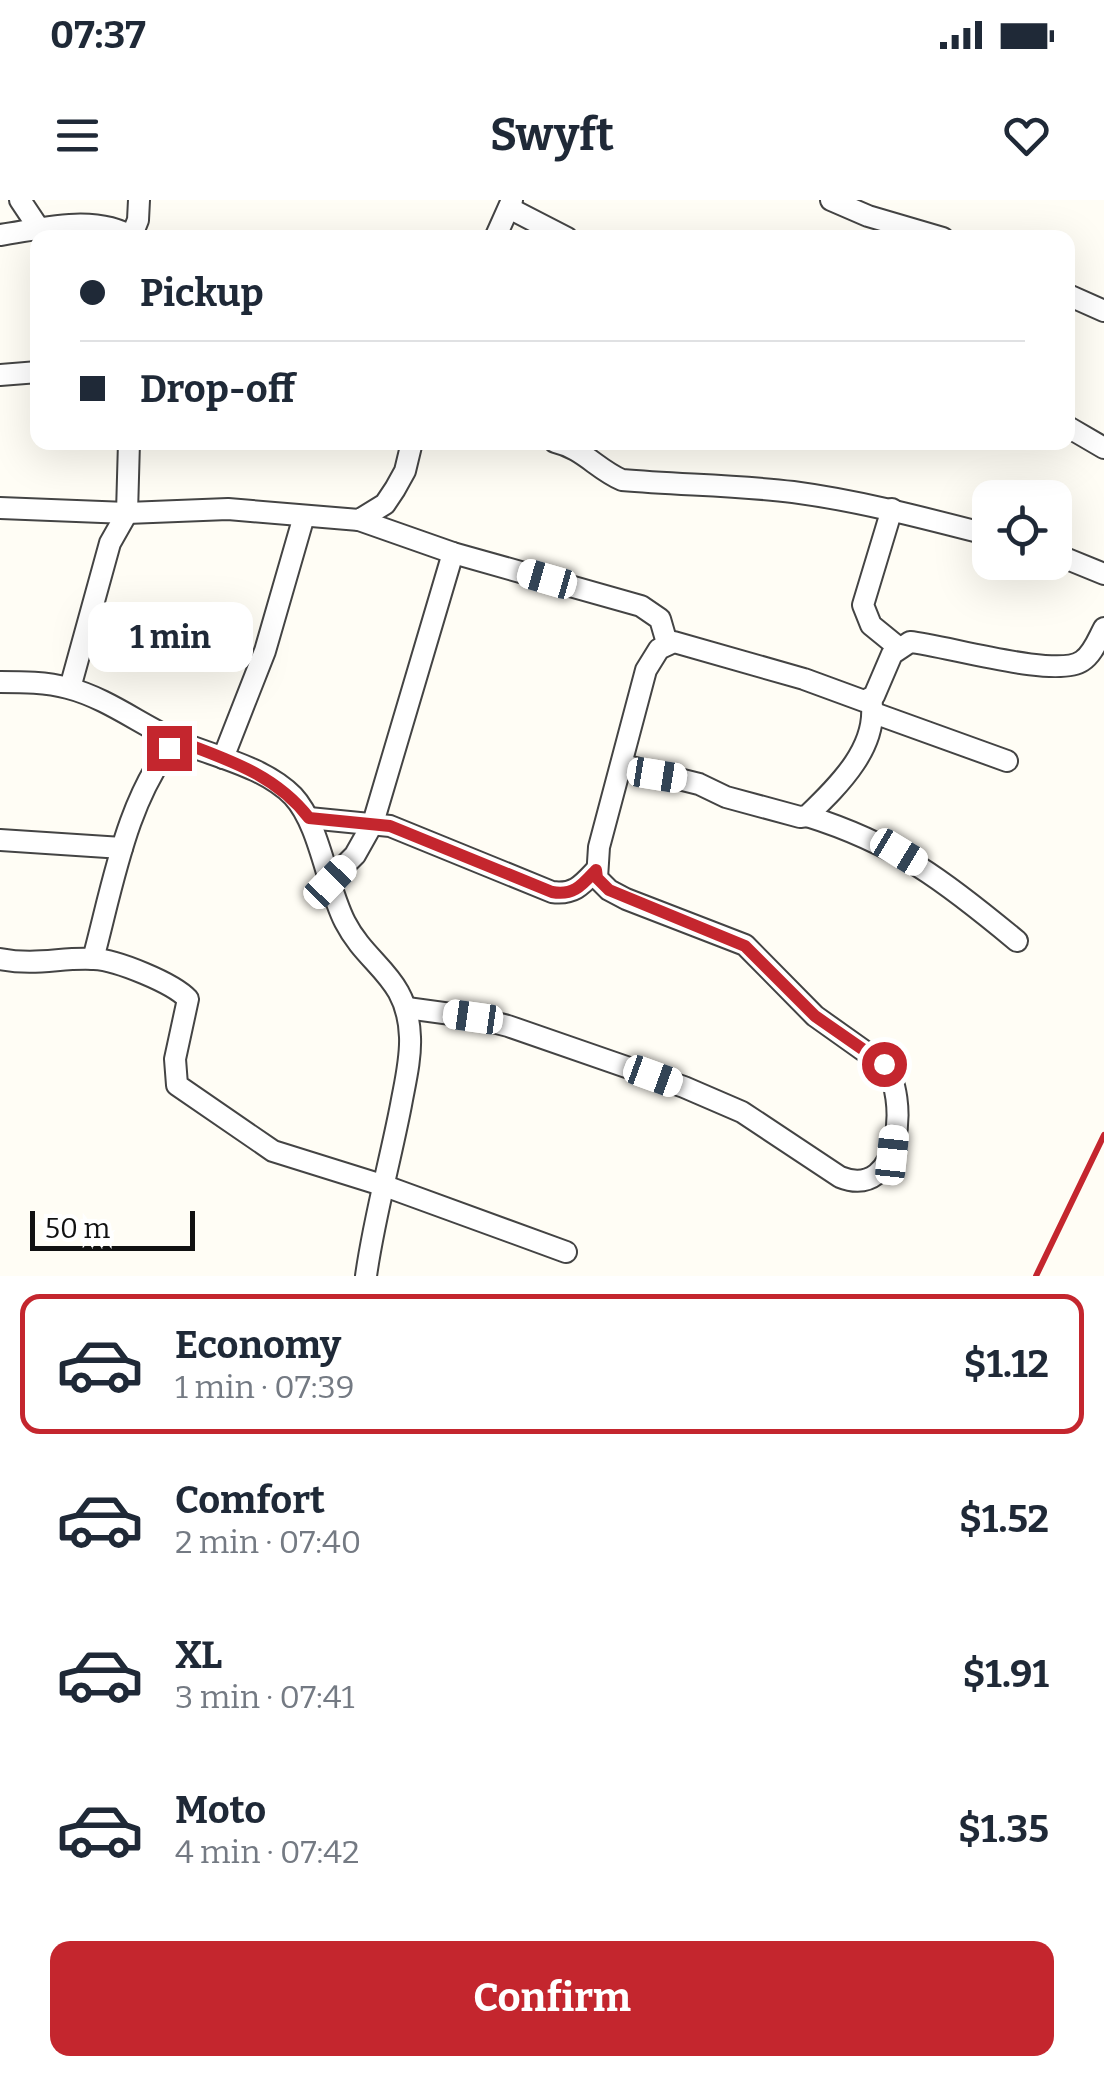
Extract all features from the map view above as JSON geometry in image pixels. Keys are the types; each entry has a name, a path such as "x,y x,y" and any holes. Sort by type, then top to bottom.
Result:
{"street":[{"path":"20,200 38,228"},
{"path":"135,230 140,200"},
{"path":"831,200 916,230"},
{"path":"499,230 511,204 554,230"},
{"path":"0,235 38,228 104,226 116,230"},
{"path":"1075,298 1104,312"},
{"path":"0,376 30,373"},
{"path":"1075,432 1104,448"},
{"path":"70,688 110,543 126,513 129,450"},
{"path":"360,520 385,504 395,490 409,450"},
{"path":"578,450 622,480 788,492 892,508 972,530"},
{"path":"0,508 126,513 228,509 360,520 453,552 640,606 660,619 667,643"},
{"path":"892,508 863,605 870,625 898,646"},
{"path":"223,758 265,651 304,516"},
{"path":"330,882 355,855 374,823 453,552"},
{"path":"1072,561 1104,574"},
{"path":"622,766 699,784 726,797 800,818 807,816 865,747 872,707 898,646 910,642 974,656 1072,666 1088,656 1104,628"},
{"path":"667,643 690,645 804,680 1007,761"},
{"path":"407,1008 508,1026 653,1076 742,1112 855,1183 877,1176 892,1155 896,1092 892,1074 884,1064 815,1016 745,946 609,890 597,878 646,670 667,643"},
{"path":"0,682 70,688 281,787 309,818 346,924 396,985 407,1008 408,1058 366,1276"},
{"path":"94,959 122,848 145,790 176,740"},
{"path":"807,816 874,839 912,860 951,886 1017,942"},
{"path":"309,818 374,823 447,847 552,892 575,891 596,870"},
{"path":"0,840 122,848"},
{"path":"0,959 41,964 94,959 174,987 188,999 174,1072 178,1085 273,1152 385,1186 566,1252"}],"railway":[{"path":"1036,1276 1104,1135"}],"route":[{"path":"169,748 176,740 238,763 292,795 309,818 390,826 552,892 575,891 596,870 601,883 626,899 745,946 815,1016 884,1064"}]}
